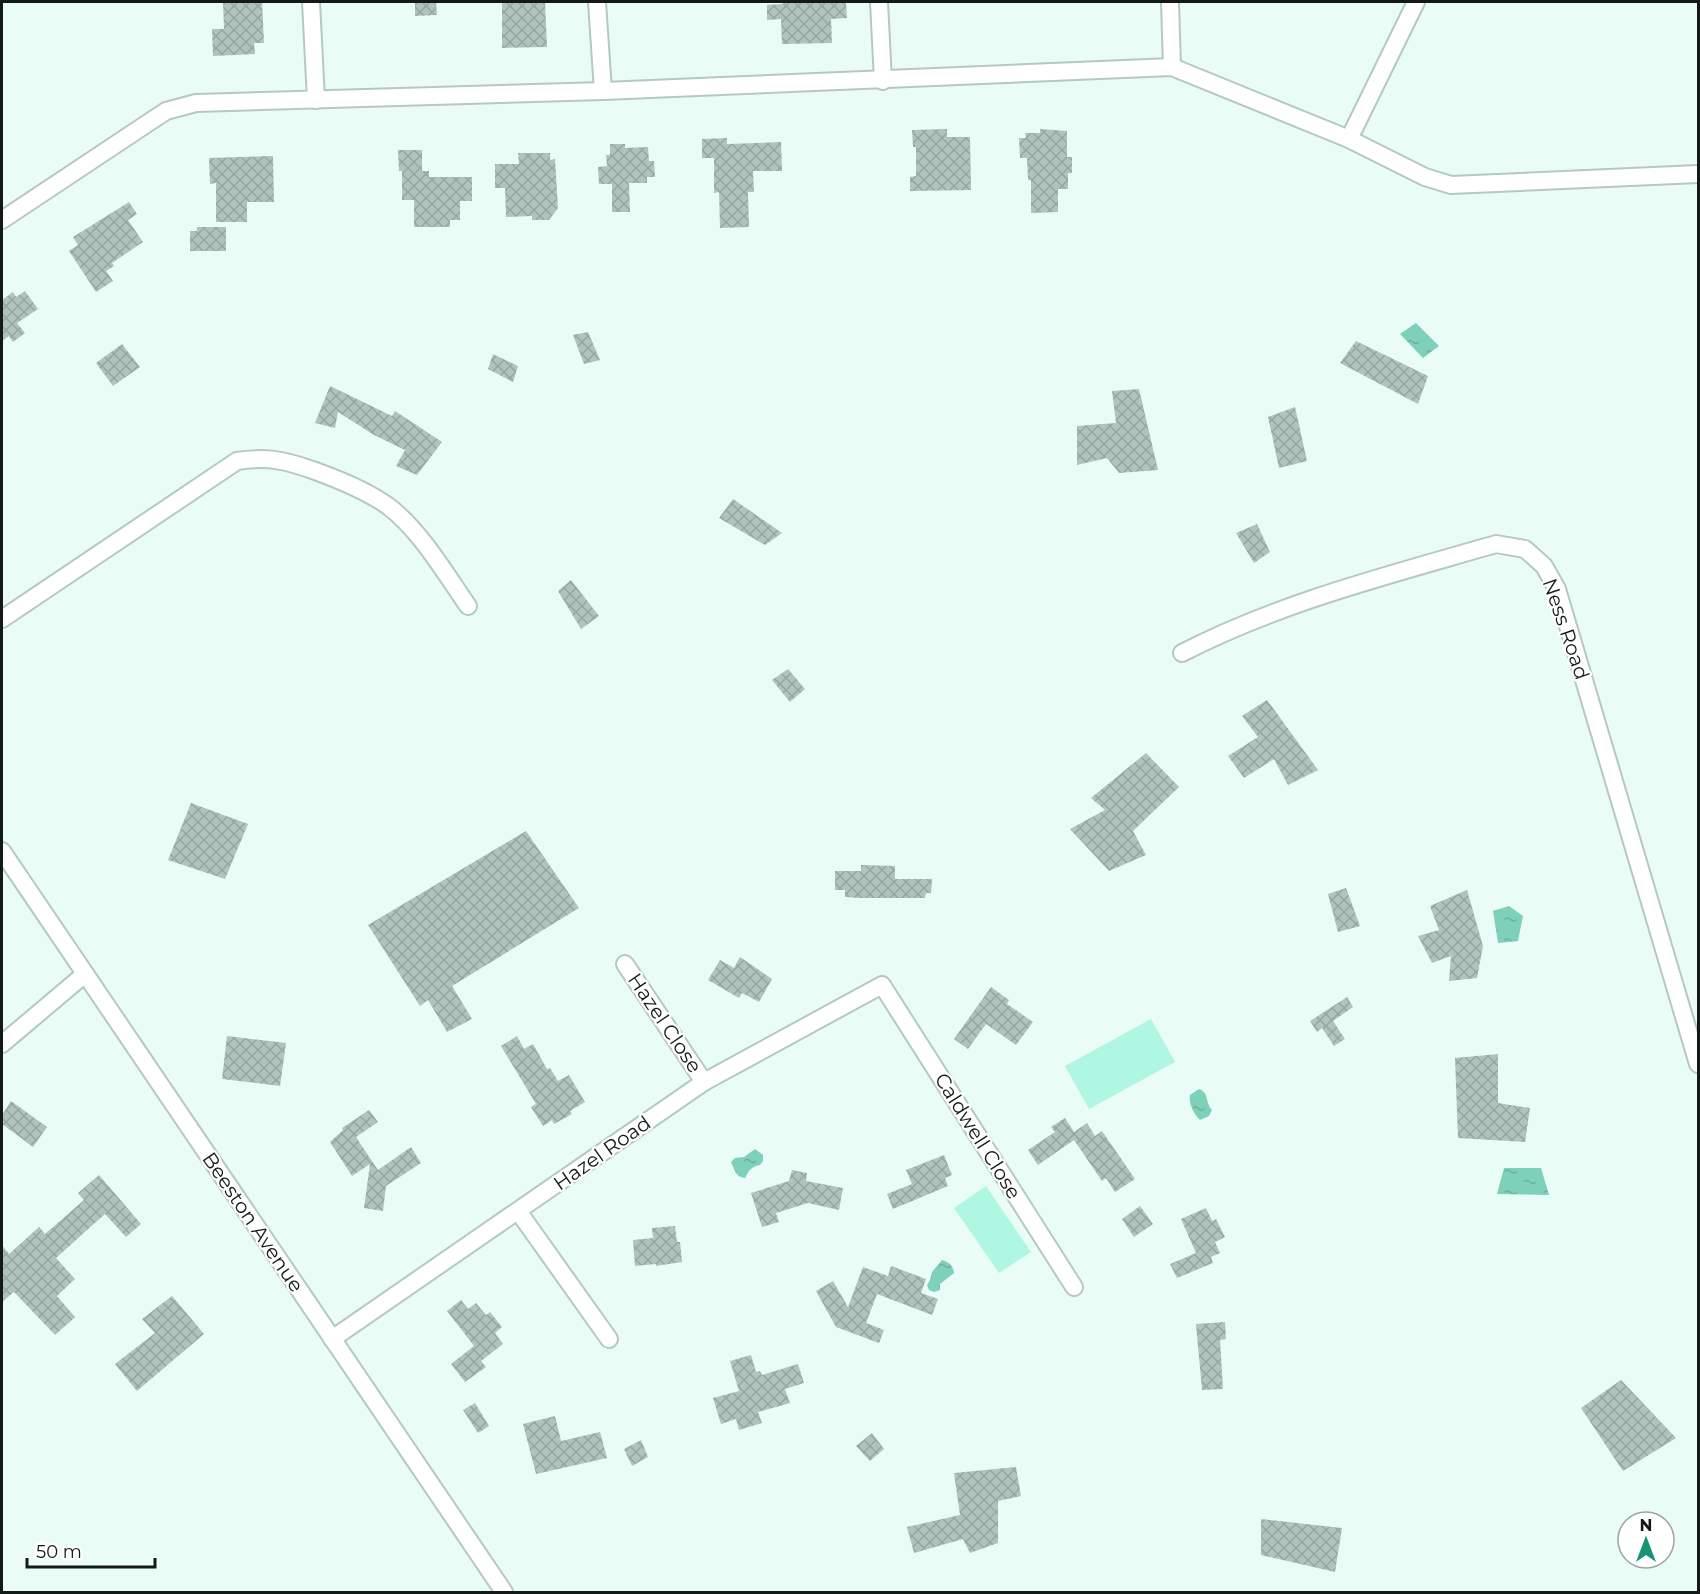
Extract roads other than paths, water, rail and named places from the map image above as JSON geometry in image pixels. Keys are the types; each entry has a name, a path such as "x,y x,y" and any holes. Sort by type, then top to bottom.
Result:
{"street":[{"path":"311,2 316,100"},
{"path":"597,2 603,91"},
{"path":"879,2 883,81"},
{"path":"1170,2 1172,67"},
{"path":"1349,139 1416,2"},
{"path":"2,220 166,111 196,103 883,81 1172,67 1349,139 1425,177 1451,185 1698,174"},
{"path":"2,619 237,461 259,458 286,461 323,474 360,489 389,507 418,537 468,606"},
{"name":"Ness Road","path":"1182,653 1223,632 1321,594 1496,544 1525,549 1544,566 1557,589 1698,1064"},
{"name":"Beeston Avenue","path":"2,851 504,1593"},
{"name":"Hazel Close","path":"625,964 704,1082"},
{"path":"2,1044 85,974"},
{"name":"Hazel Road","path":"332,1339 704,1082 882,985"},
{"name":"Caldwell Close","path":"882,985 1074,1287"},
{"path":"518,1211 609,1339"}],"water":[{"path":"1416,323 1439,346 1423,358 1400,334"},
{"path":"1509,906 1523,916 1518,941 1498,943 1493,911"},
{"path":"1199,1089 1206,1095 1212,1110 1209,1116 1200,1120 1190,1101 1190,1095"},
{"path":"755,1149 763,1155 763,1161 750,1170 745,1178 739,1176 731,1162"},
{"path":"1504,1168 1541,1168 1549,1195 1497,1194"},
{"path":"942,1260 950,1264 954,1273 940,1284 940,1290 934,1292 929,1290 927,1285 932,1272"}]}
